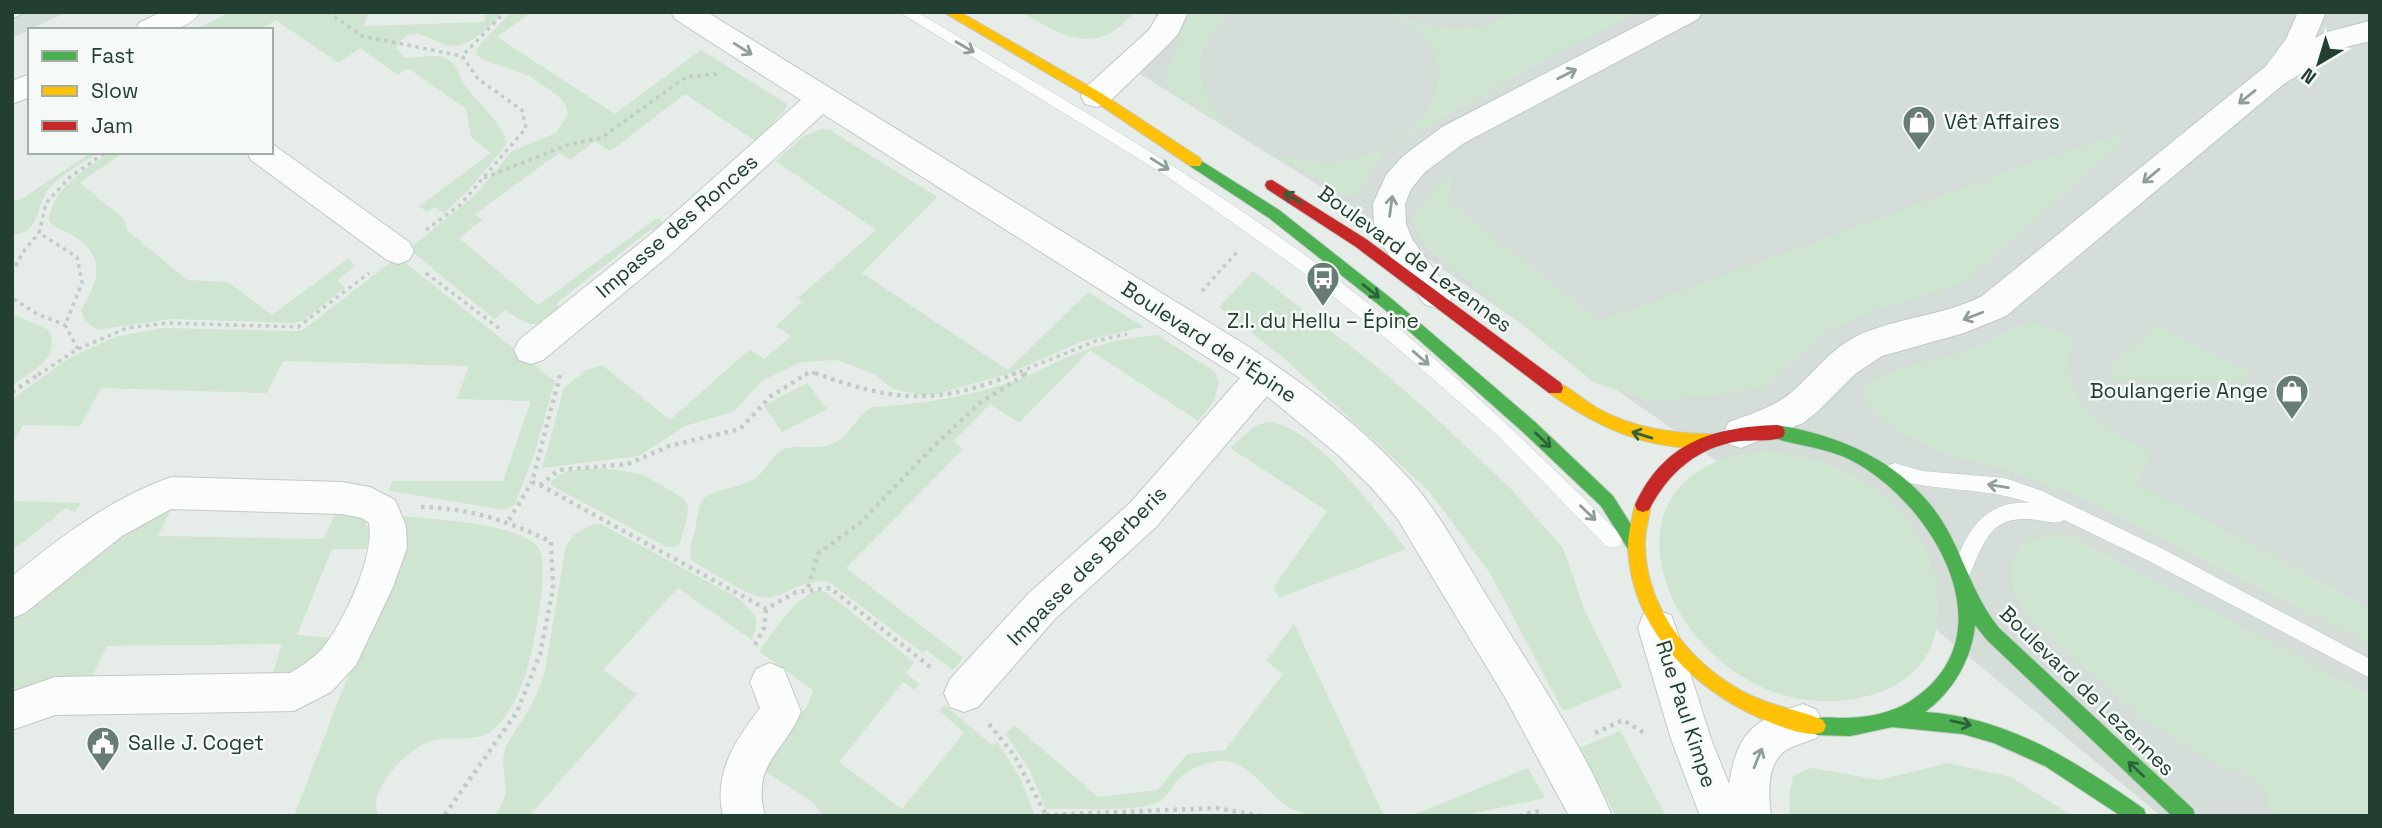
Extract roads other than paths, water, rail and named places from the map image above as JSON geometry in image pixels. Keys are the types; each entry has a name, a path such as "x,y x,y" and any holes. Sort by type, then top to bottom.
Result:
{"main road":[{"path":"949,12 1096,96 1274,214 1456,361 1607,501 1636,547"},
{"path":"1096,96 1184,135"},
{"name":"Boulevard de Lezennes","path":"1254,175 1317,214 1554,387 1620,428 1647,438 1668,441 1710,440"},
{"path":"1893,719 1923,704 1935,693 1954,668 1967,624 1964,583 1947,541 1931,516 1898,482 1866,460 1813,438 1777,432 1741,433 1710,440 1682,455 1660,475 1644,501 1636,547 1640,579 1649,603 1671,642 1713,683 1756,709 1803,724 1860,727 1893,719 1920,717 1948,720 2025,744 2090,782 2137,816"},
{"name":"Boulevard de Lezennes","path":"1964,583 1978,615 1993,634 2186,816"}],"street":[{"path":"153,28 186,12"},
{"name":"Boulevard de l'Épine","path":"685,12 1177,319 1264,375 1336,429 1386,478 1424,527 1556,750 1591,816"},
{"path":"1096,96 1159,37 1168,27 1174,12"},
{"path":"1445,306 1398,245 1390,224 1389,204 1398,183 1414,164 1439,144 1688,12"},
{"path":"2275,75 2299,43 2312,12"},
{"path":"1741,433 1789,414 1803,404 1838,368 1868,347 1891,338 1969,318 1994,306 2275,75 2337,39 2370,31"},
{"path":"12,93 28,86"},
{"name":"Impasse des Ronces","path":"531,350 661,244 821,99"},
{"path":"265,154 398,251"},
{"name":"Impasse des Berberis","path":"964,693 1042,606 1143,515 1264,375"},
{"path":"12,600 118,518 153,498 171,494 342,498 378,508 385,518 389,532 388,551 340,657 313,683 294,692 273,694 55,696 12,711"},
{"name":"Rue Paul Kimpe","path":"1649,603 1690,739 1721,816"},
{"path":"744,816 738,796 739,780 746,762 781,712 770,682"},
{"name":"Rue Paul Kimpe","path":"1750,816 1749,784 1763,745 1775,734 1803,724"}],"lane":[{"path":"906,12 1170,170 1310,268 1457,389 1597,522 1626,559 1649,603"},
{"path":"1866,460 1922,478 2005,486 2156,555 2370,669"},
{"path":"1964,583 1969,547 1977,531 1993,517 2011,510 2037,510 2084,520"}],"railway":[{"path":"12,16 20,12"}],"place":[{"name":"Vêt Affaires","path":"1919,152"},
{"name":"Z.I. du Hellu – Épine","path":"1323,308"},
{"name":"Boulangerie Ange","path":"2292,421"},
{"name":"Salle J. Coget","path":"103,773"}]}
